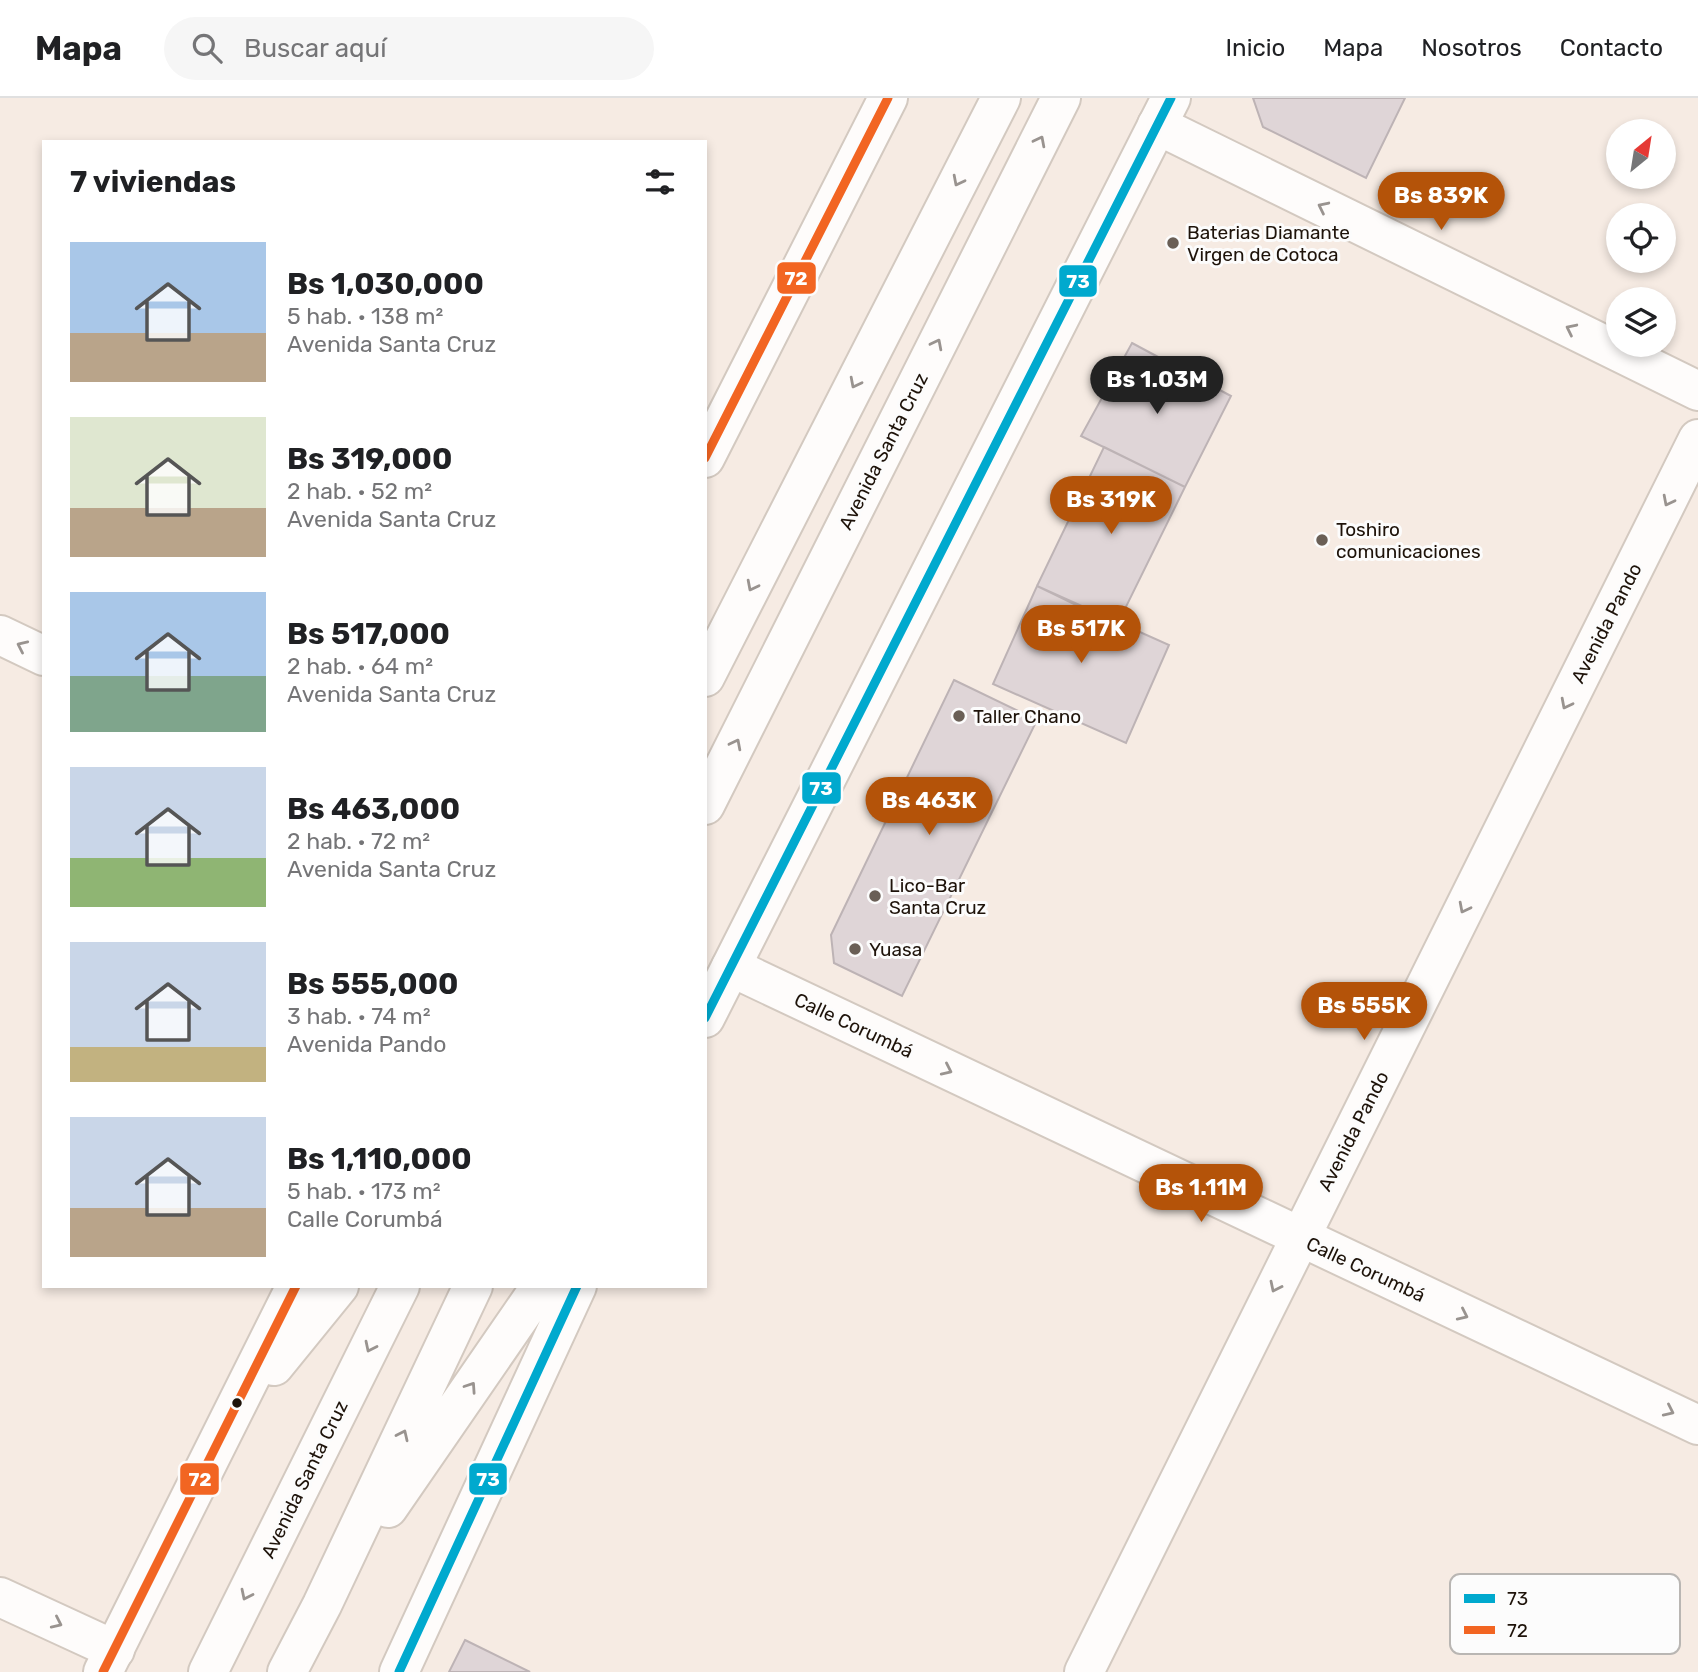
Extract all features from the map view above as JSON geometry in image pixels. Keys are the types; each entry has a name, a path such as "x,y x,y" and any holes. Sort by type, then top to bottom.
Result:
{"main road":[{"path":"707,454 888,98"},
{"path":"707,673 1000,98"},
{"name":"Avenida Santa Cruz","path":"707,801 1061,98"},
{"path":"707,1014 1164,111 1698,391"},
{"name":"Avenida Pando","path":"1084,1672 1698,439"},
{"path":"0,635 42,655"},
{"name":"Calle Corumbá","path":"731,967 1698,1425"},
{"path":"0,1597 109,1661 295,1288"},
{"path":"233,1416 337,1288"},
{"name":"Avenida Santa Cruz","path":"208,1672 399,1288"},
{"path":"287,1672 322,1605 472,1288"},
{"path":"322,1605 540,1288"},
{"path":"399,1672 576,1288"}],"building":[{"path":"1253,98 1405,98 1366,178 1263,127"},
{"path":"1132,343 1231,396 1185,487 1081,436"},
{"path":"1104,447 1185,487 1117,625 1037,586"},
{"path":"1037,586 1169,645 1126,743 993,684"},
{"path":"954,680 1037,720 902,996 834,963 831,935"},
{"path":"465,1640 530,1672 449,1672"}],"transit line":[{"name":"72","path":"707,454 888,98"},
{"name":"73","path":"707,1014 1171,98"},
{"name":"72","path":"103,1672 295,1288"},
{"name":"73","path":"399,1672 576,1288"}],"place":[{"name":"Baterias Diamante Virgen de Cotoca","path":"1173,243"},
{"name":"Toshiro comunicaciones","path":"1322,540"},
{"name":"Taller Chano","path":"959,716"},
{"name":"Lico-Bar Santa Cruz","path":"875,896"},
{"name":"Yuasa","path":"855,949"}]}
